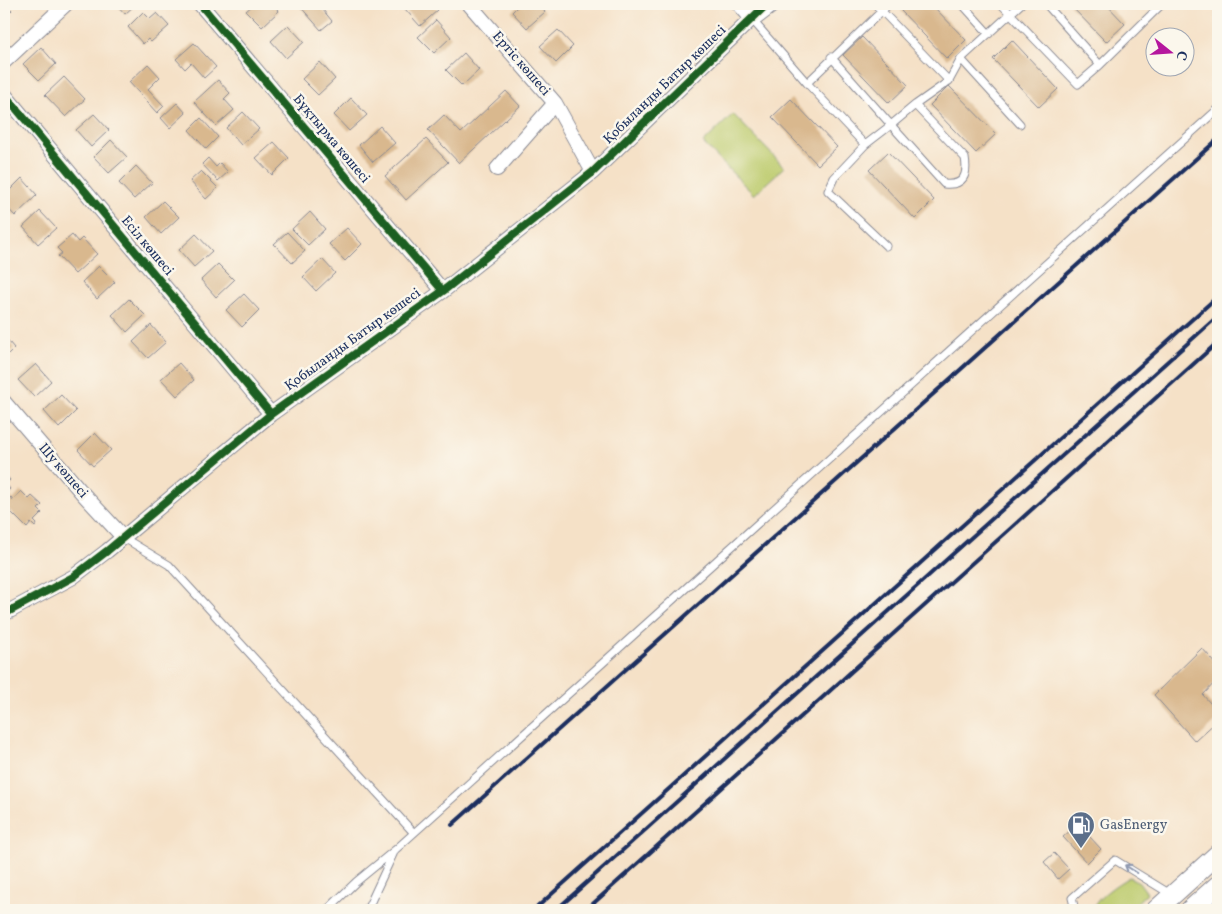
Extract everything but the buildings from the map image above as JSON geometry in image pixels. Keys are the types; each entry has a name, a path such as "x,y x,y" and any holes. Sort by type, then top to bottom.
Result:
{"main road":[{"path":"1156,910 1218,854"},
{"path":"1190,910 1218,885"}],"street":[{"path":"4,62 66,4"},
{"name":"Бұқтырма көшесі","path":"200,4 443,290"},
{"name":"Ертіс көшесі","path":"469,4 554,103 497,169"},
{"path":"739,4 754,21"},
{"name":"Қобыланды Батыр көшесі","path":"4,614 73,577 124,538 271,414 443,290 593,172 754,21 767,4"},
{"name":"Есіл көшесі","path":"4,94 271,414"},
{"path":"554,103 593,172"},
{"name":"Шу көшесі","path":"4,402 84,495 124,538"}],"lane":[{"path":"780,4 754,21 806,83 865,145"},
{"path":"875,4 949,81"},
{"path":"806,83 889,4"},
{"path":"962,4 989,34"},
{"path":"1001,4 1078,84 1162,4"},
{"path":"886,246 828,191 834,178 865,145 915,105 949,81 961,60 1021,4"},
{"path":"1046,4 1100,65"},
{"path":"831,58 944,184 953,185 960,182 965,176 967,169 965,158 915,105"},
{"path":"961,60 1020,124"},
{"path":"327,910 1218,109"},
{"path":"124,538 169,565 413,832"},
{"path":"367,910 395,850"},
{"path":"1075,910 1072,898 1115,860 1172,896"}],"green space":[{"path":"733,114 784,167 754,195 703,143"},
{"path":"1129,877 1139,882 1147,893 1129,910 1092,910 1113,887"}],"railway":[{"path":"452,825 1218,139"},
{"path":"534,910 1218,296"},
{"path":"556,910 1218,316"},
{"path":"586,910 1218,342"}],"cycle path":[{"path":"200,4 443,291"},
{"path":"4,614 73,577 107,551 271,414 443,291 593,172 767,4"},
{"path":"4,94 271,414"}],"place":[{"name":"GasEnergy","path":"1081,849"}]}
